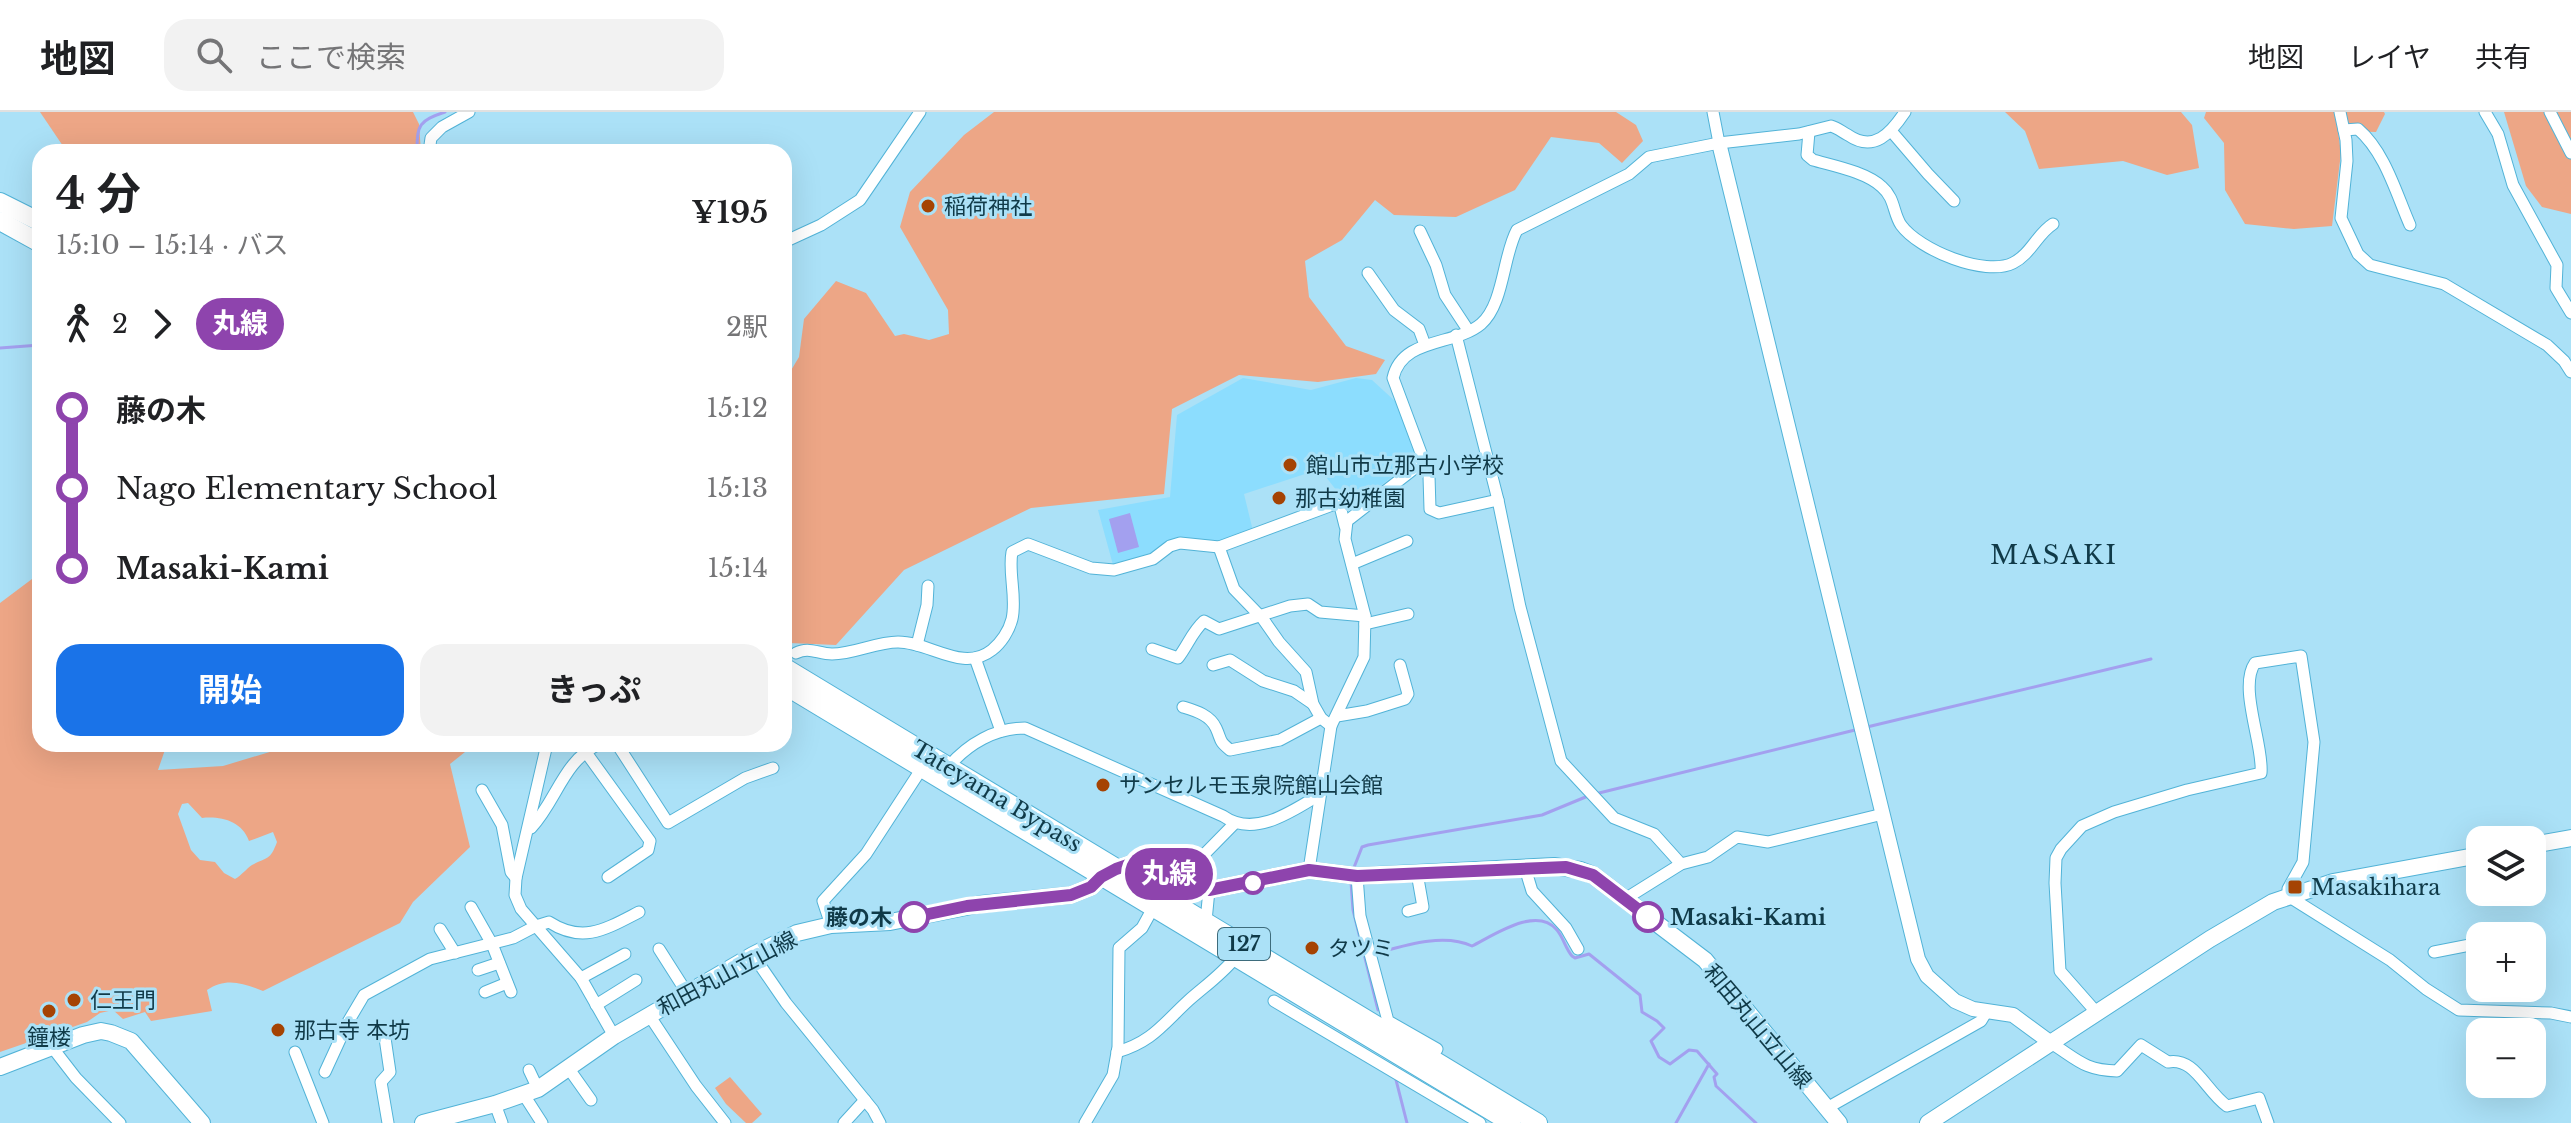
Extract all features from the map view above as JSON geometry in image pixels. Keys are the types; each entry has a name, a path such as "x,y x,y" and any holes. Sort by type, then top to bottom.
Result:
{"highway":[{"path":"0,202 32,218"},
{"path":"0,221 32,239"},
{"name":"Tateyama Bypass","path":"792,661 1109,873 1153,908 1511,1123"},
{"name":"Tateyama Bypass","path":"792,690 922,768 1109,873 1206,921 1538,1123"}],"main road":[{"path":"2546,842 2571,838"},
{"path":"1928,1123 2235,923 2288,896 2333,882 2466,858"},
{"name":"和田丸山立山線","path":"423,1123 457,1119 531,1092 649,1015 797,933 831,925 890,922 967,906 1071,895 1091,887 1109,873 1145,859 1155,862 1177,882 1196,890 1309,870 1357,876 1554,866 1580,870 1605,883 1705,960 1839,1123"},
{"path":"0,1067 93,1032 123,1036 131,1041 202,1123"}],"street":[{"path":"430,144 431,138 442,127 469,112"},
{"path":"792,238 821,225 860,200 920,112"},
{"path":"1713,112 1915,947 1927,976 1955,1001 1973,1009 2013,1015 2095,1070 2117,1071 2141,1045 2168,1062 2180,1060 2191,1066 2213,1096 2227,1106 2259,1098 2268,1123"},
{"path":"1498,500 1439,513 1430,509 1429,476 1393,378 1396,367 1407,356 1425,345 1482,323 1497,295 1517,230 1629,174 1649,157 1831,126 1849,136 1872,142 1892,132 1905,112"},
{"path":"2340,112 2347,161 2341,218 2358,254 2370,265 2444,284 2547,345 2571,372"},
{"path":"2485,112 2498,134 2513,185 2557,265 2556,288 2571,313"},
{"path":"2550,112 2571,153"},
{"path":"2344,130 2358,129 2366,136 2384,166 2410,225"},
{"path":"1809,132 1807,155 1813,160 1872,180 1883,188 1895,204 1901,225 1922,243 1947,257 1979,265 2012,264 2033,245 2042,231 2053,224"},
{"path":"1892,132 1954,201"},
{"path":"1420,231 1436,265 1445,295 1468,330"},
{"path":"1368,273 1394,310 1419,329 1425,345"},
{"path":"1456,335 1498,500 1520,607 1561,761 1614,818 1654,834 1681,864"},
{"path":"1345,526 1347,521 1424,461"},
{"path":"792,658 804,649 831,654 891,642 917,645 959,659 975,658 996,647 1012,620 1014,583 1011,557 1012,552 1021,546 1028,544 1091,568 1114,570 1153,559 1170,546 1180,543 1219,547 1335,504 1340,506 1365,620 1364,657 1334,721 1319,795 1309,870"},
{"path":"1352,564 1407,541"},
{"path":"1219,547 1234,589 1306,672 1313,704 1321,718"},
{"path":"917,645 927,605 928,586"},
{"path":"1152,649 1178,658 1186,649 1193,631 1204,621 1219,629 1290,606 1308,604 1320,612 1365,620 1408,614"},
{"path":"2097,1013 2060,971 2056,858 2082,826 2114,812 2187,790 2261,773 2262,761 2252,720 2250,670 2255,663 2301,656 2314,742 2303,862 2288,889 2288,896 2390,960 2459,1010 2551,1013 2571,1017"},
{"path":"975,658 1001,731"},
{"path":"1213,665 1230,660 1263,681 1294,691 1313,704"},
{"path":"1183,707 1202,712 1216,726 1219,741 1230,750 1280,740 1321,718 1334,721 1405,699 1408,694 1400,665"},
{"path":"949,766 961,752 1001,731 1025,728 1223,816 1234,824 1276,821 1319,795"},
{"path":"545,752 516,878 515,895 536,926 581,978 614,1036"},
{"path":"528,831 570,766 584,752"},
{"path":"586,752 650,841 648,850 608,877"},
{"path":"622,752 668,823 745,778 773,768"},
{"path":"831,925 823,901 866,854 922,768"},
{"path":"482,790 502,825 511,872 516,878"},
{"path":"1625,899 1681,864 1708,857 1737,837 1768,842 1883,814"},
{"path":"1177,882 1234,824"},
{"path":"1525,868 1532,891 1566,928 1578,949"},
{"path":"1408,911 1423,907 1417,873"},
{"path":"1357,876 1360,916 1388,1021 1437,1049 1430,1059"},
{"path":"1206,921 1209,890"},
{"path":"471,907 492,944 509,988 485,992"},
{"path":"1085,1123 1113,1075 1117,1052 1119,948 1142,928 1153,908"},
{"path":"325,1072 364,995 430,959 492,944 549,922 564,931 585,934 612,926 639,912"},
{"path":"440,929 455,953"},
{"path":"2434,952 2466,946"},
{"path":"659,949 687,993"},
{"path":"581,978 625,954"},
{"path":"753,955 786,1003 880,1123"},
{"path":"1117,1052 1145,1042 1194,996 1217,980 1235,958"},
{"path":"478,970 499,963"},
{"path":"596,1005 636,980"},
{"path":"1274,1001 1480,1123"},
{"path":"1827,1108 1981,1021 1987,1011"},
{"path":"649,1015 696,1086 725,1123"},
{"path":"385,1038 390,1072 381,1082 388,1123"},
{"path":"52,1047 76,1078 120,1123"},
{"path":"295,1052 323,1123"},
{"path":"569,1069 591,1100"},
{"path":"529,1070 531,1092 542,1123"},
{"path":"844,1123 865,1100"},
{"path":"495,1104 502,1123"}],"shaded area":[{"path":"40,112 413,112 419,124 420,144 62,144"},
{"path":"994,112 1616,112 1636,125 1643,141 1622,163 1599,143 1551,137 1515,190 1456,217 1394,215 1375,200 1342,240 1305,261 1309,297 1346,346 1385,360 1376,374 1318,382 1239,375 1172,409 1164,494 1031,508 904,570 836,645 792,643 792,369 799,357 804,319 836,281 866,293 895,336 904,334 929,340 949,334 948,310 900,227 910,192 964,135"},
{"path":"2005,112 2181,112 2192,125 2199,168 2167,175 2123,161 2039,169 2025,131"},
{"path":"2206,112 2385,114 2376,132 2338,131 2341,153 2332,226 2294,229 2245,224 2225,190 2224,143 2204,118"},
{"path":"2504,112 2571,112 2571,214 2542,207 2526,186"},
{"name":"館山市立那古小学校","path":"1243,378 1311,390 1356,378 1372,380 1396,402 1416,458 1351,509 1326,477 1311,472 1244,494 1253,531 1217,541 1171,539 1149,556 1113,565 1098,510 1170,497 1177,415"},
{"path":"1130,513 1139,547 1118,553 1109,519"},
{"path":"32,579 32,752 164,752 158,770 223,766 269,752 465,752 450,764 470,847 413,902 400,923 263,991 228,982 214,986 207,990 212,1011 151,1021 145,1012 123,1019 113,1010 0,1052 0,603","holes":["188,803 202,818 216,818 236,824 249,841 273,832 277,842 275,848 270,856 235,879 224,873 215,862 200,860 191,850 178,814 182,804"]},
{"path":"730,1077 762,1114 752,1123 746,1123 715,1088"}],"waterway":[{"path":"417,144 421,125 445,112"},
{"path":"0,348 32,346"},
{"path":"1867,727 2151,659"},
{"path":"1595,794 1855,730"},
{"path":"1353,870 1362,847 1368,845 1542,815 1588,796"},
{"path":"1351,882 1353,910 1378,1010"},
{"path":"1377,953 1437,940 1472,946 1526,921 1548,923 1556,929 1572,956 1589,954 1640,995 1642,1012 1664,1028 1651,1041 1659,1057 1670,1064 1689,1050 1697,1051 1717,1074 1714,1077 1716,1086 1756,1123"},
{"path":"1676,1123 1709,1064"},
{"path":"1395,1076 1407,1123"}],"bus line":[{"name":"丸線","path":"914,917 981,904 1071,895 1091,887 1116,869 1145,859 1155,862 1184,887 1196,890 1254,883 1309,870 1357,876 1566,867 1593,875 1648,917"}],"place":[{"name":"稲荷神社","path":"928,206"},
{"name":"館山市立那古小学校","path":"1290,465"},
{"name":"那古幼稚園","path":"1279,498"},
{"name":"サンセルモ玉泉院館山会館","path":"1103,785"},
{"name":"Masakihara","path":"2295,887"},
{"name":"藤の木","path":"914,917"},
{"name":"Masaki-Kami","path":"1648,917"},
{"name":"タツミ","path":"1312,948"},
{"name":"仁王門","path":"74,1000"},
{"name":"鐘楼","path":"49,1011"},
{"name":"那古寺 本坊","path":"278,1030"}],"district":[{"name":"MASAKI","path":"2054,555"}]}
